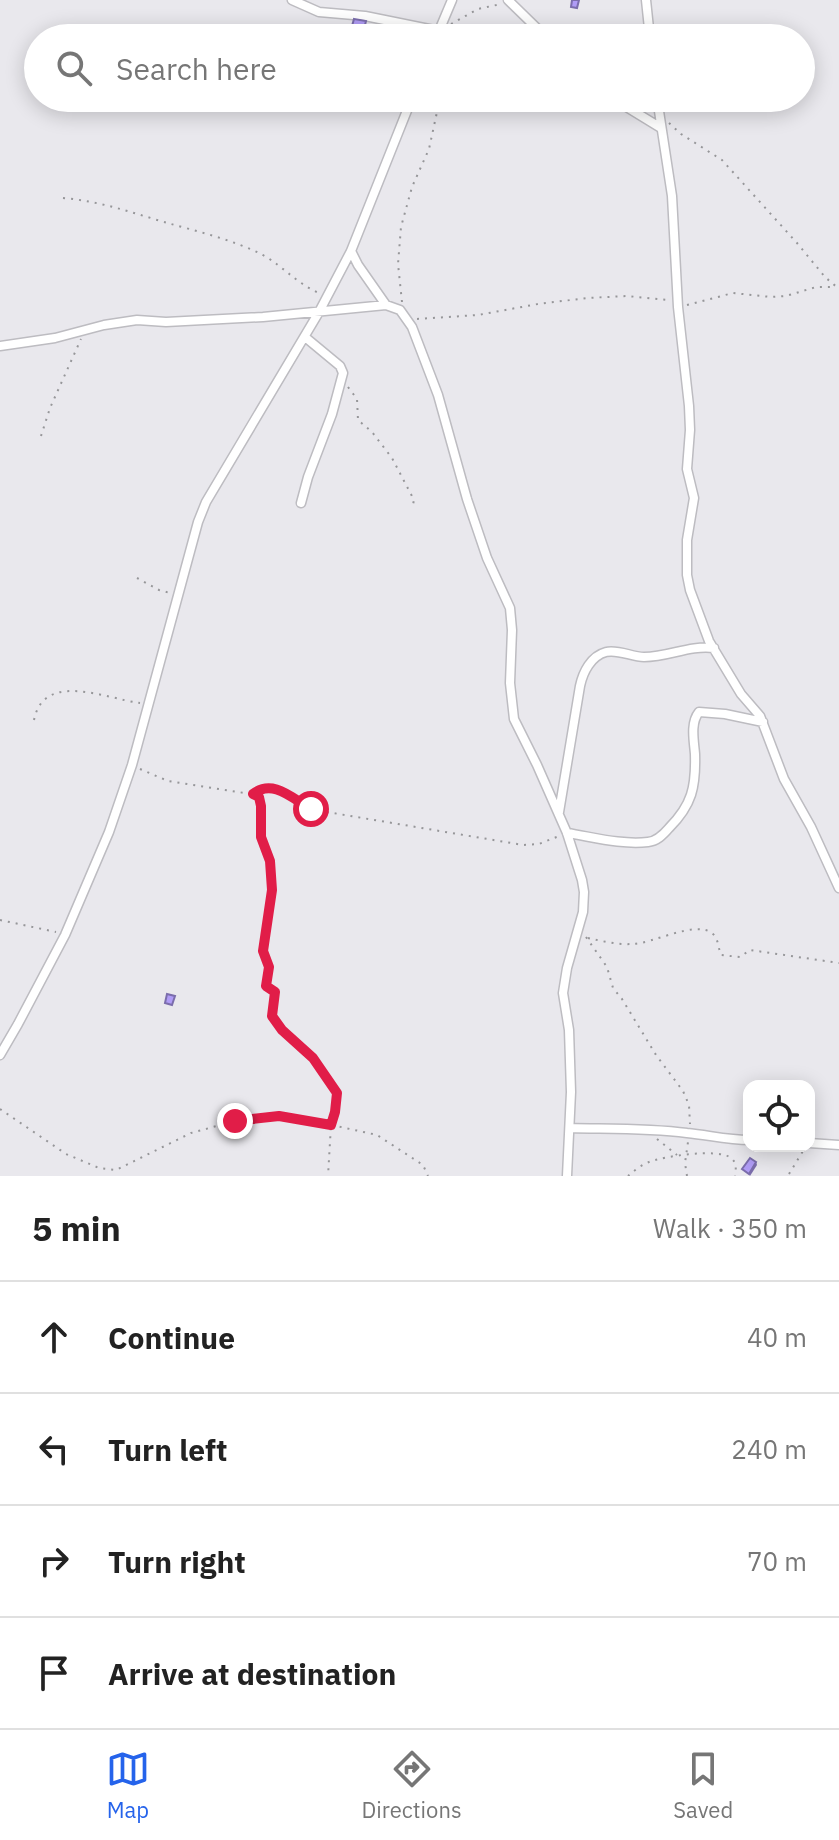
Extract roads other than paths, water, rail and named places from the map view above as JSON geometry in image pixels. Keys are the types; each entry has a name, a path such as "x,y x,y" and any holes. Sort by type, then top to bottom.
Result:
{"street":[{"path":"292,0 319,12 365,16 396,24"},
{"path":"442,24 452,0"},
{"path":"646,0 649,24"},
{"path":"509,1 533,24"},
{"path":"0,1055 65,935 109,832 132,765 206,502 305,337 351,251 406,112"},
{"path":"635,112 661,128"},
{"path":"658,112 672,196 678,304 689,406 687,469 694,498 687,540 687,575 693,603 704,630 741,694 754,706 763,722 784,779 839,888"},
{"path":"351,251 386,305"},
{"path":"0,346 137,320 166,322 386,305 395,307 406,317 438,395 487,558 510,608 513,716 559,814 580,869 583,912 563,993 569,1030 571,1092 567,1176"},
{"path":"301,503 342,380 341,367 305,337"},
{"path":"559,814 580,686 592,661 609,651 643,657 698,646 714,648"},
{"path":"567,833 623,841 650,842 658,838 686,808 692,793 695,716 707,711 763,722"},
{"path":"570,1128 649,1130 743,1140"},
{"path":"815,1144 839,1145"}]}
